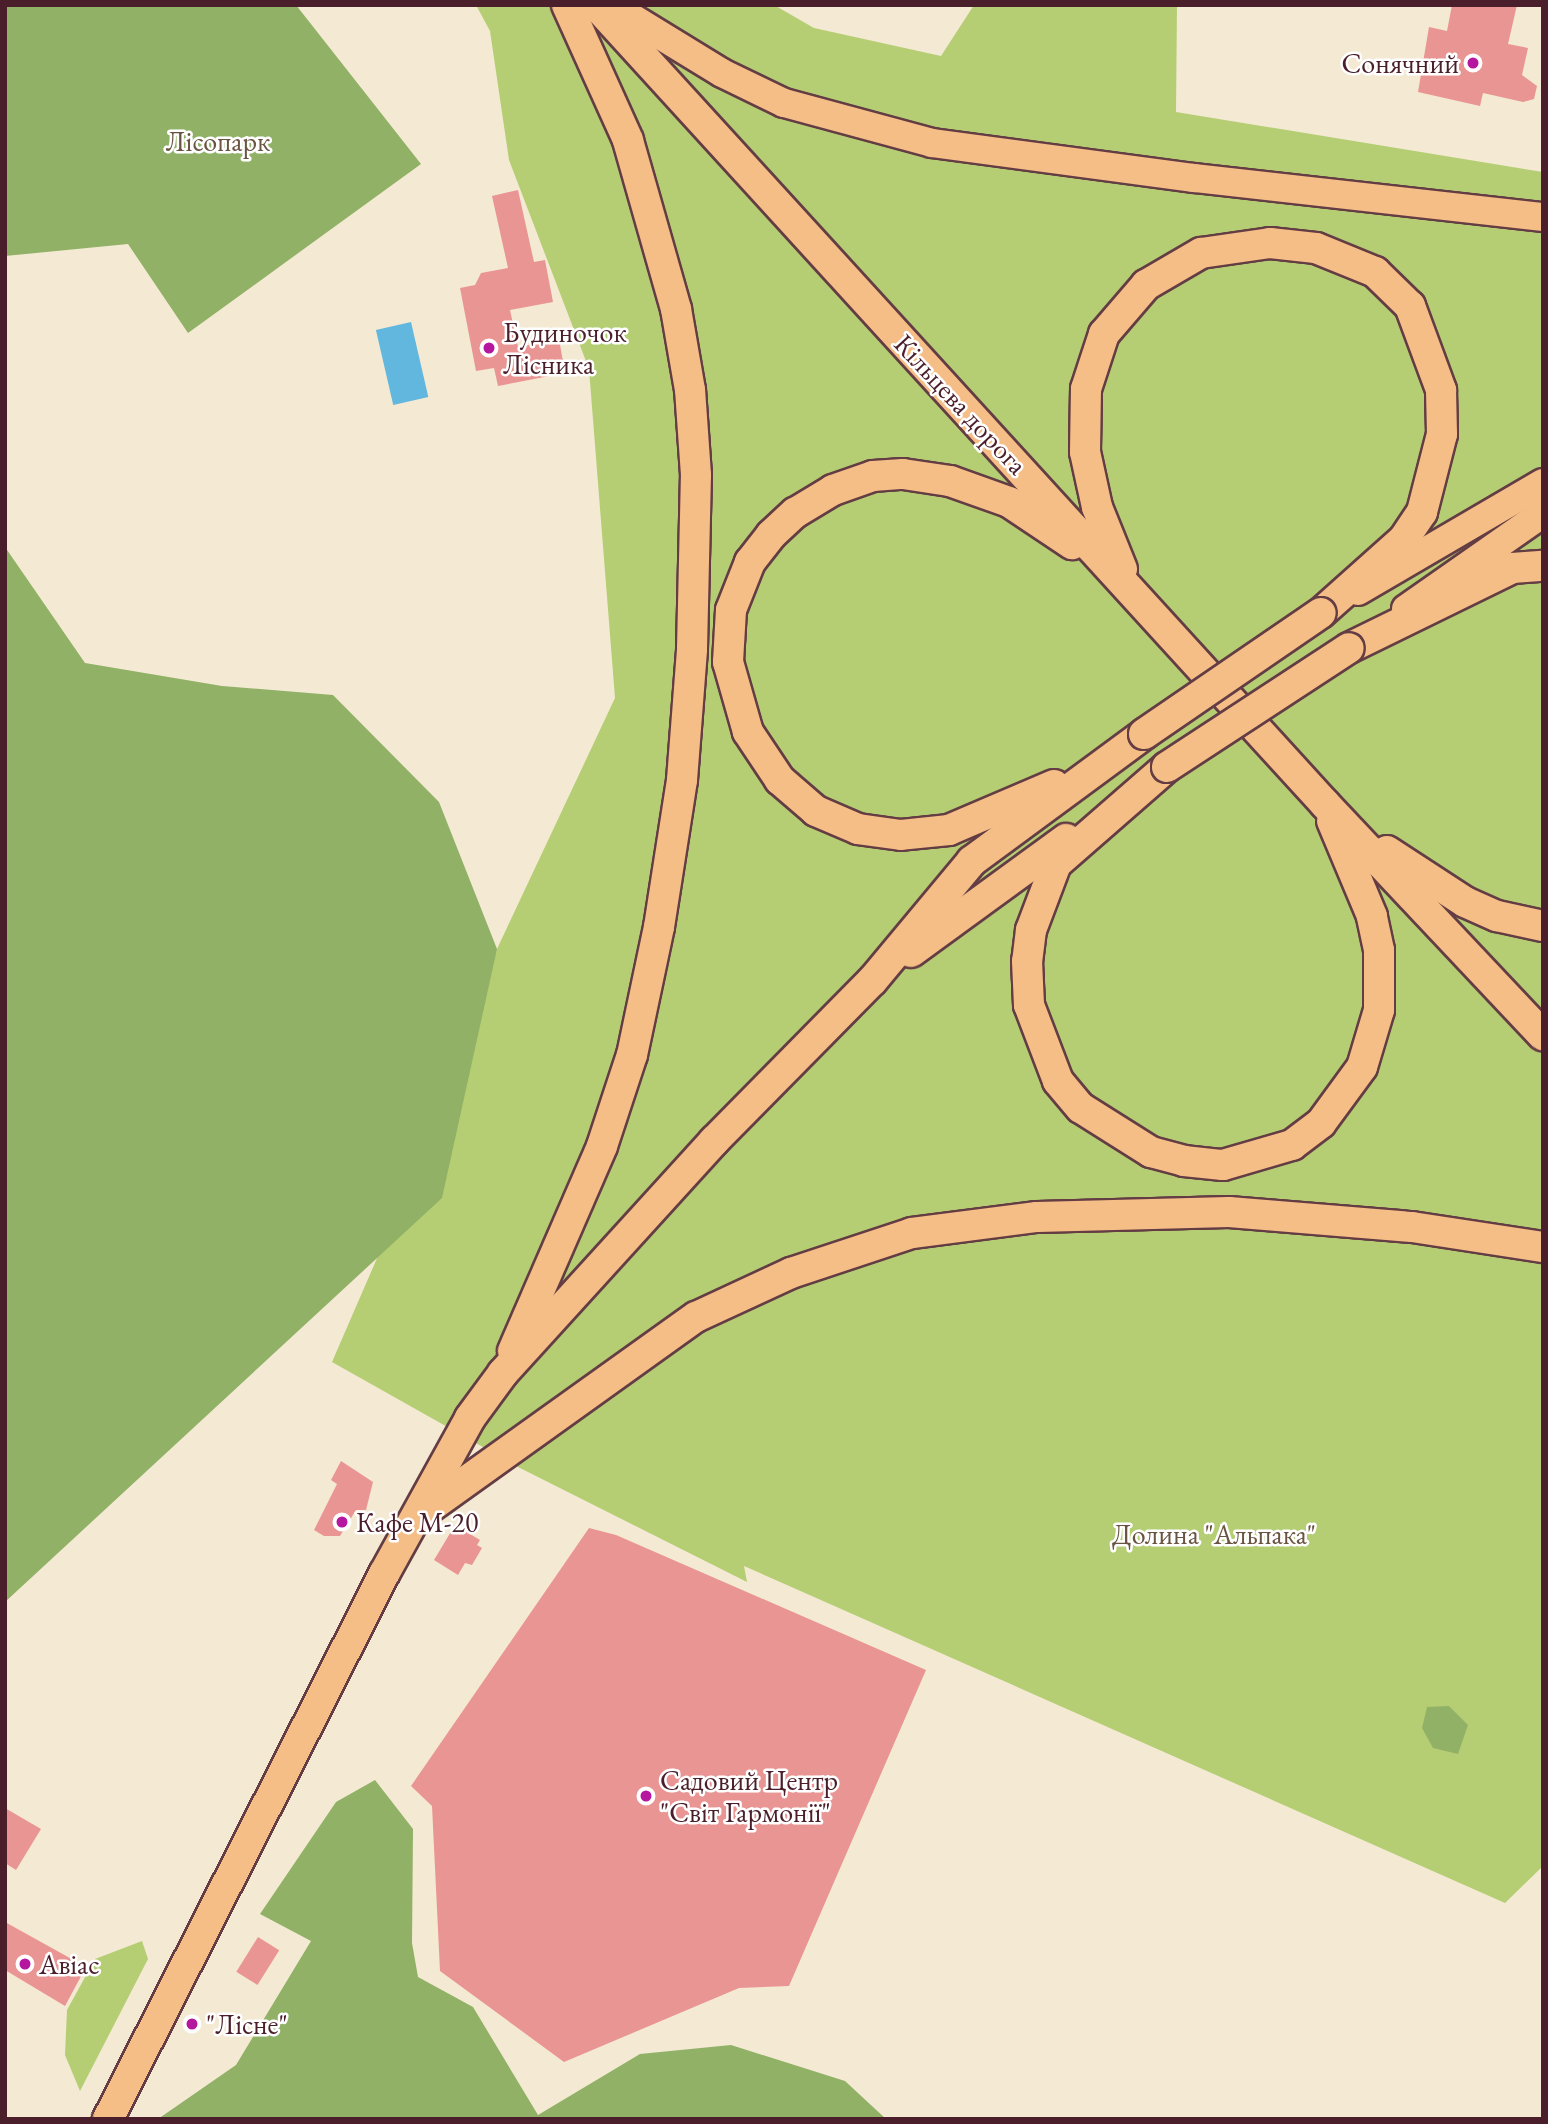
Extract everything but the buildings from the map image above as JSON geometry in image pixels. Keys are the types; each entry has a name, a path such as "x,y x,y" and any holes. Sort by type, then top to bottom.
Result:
{"highway":[{"path":"503,1373 602,1146 632,1055 659,927 682,780 692,649 696,475 690,390 676,309 628,140 567,5"},
{"name":"Кільцева дорога","path":"596,5 1325,804"},
{"path":"107,2119 413,1519 470,1418 503,1373 714,1142 872,981 972,861 1087,772 1321,613 1410,530 1430,489 1442,434 1441,390 1410,306 1375,272 1316,248 1269,243 1201,253 1146,285 1104,334 1086,390 1085,452 1097,507 1131,589"},
{"path":"1087,772 949,830 901,835 858,829 816,811 780,780 748,732 728,662 731,610 750,562 795,513 832,490 873,476 893,475 950,481 1009,502 1055,530 1131,589"},
{"path":"872,981 1167,767 1349,648 1513,568 1543,566"},
{"path":"1167,767 1056,864 1031,930 1028,994 1041,1045 1052,1069 1081,1108 1151,1152 1184,1161 1223,1165 1292,1145 1321,1123 1362,1067 1378,1010 1379,950 1372,916 1325,804"},
{"path":"1325,804 1408,866 1465,902 1497,916 1543,926"},
{"path":"1325,804 1543,1035"},
{"path":"413,1519 696,1317 791,1273 912,1233 1062,1215 1229,1212 1412,1227 1543,1247"}],"main road":[{"path":"611,5 752,90 818,115 920,140 1194,178 1543,217"},
{"path":"1321,613 1543,483"},
{"path":"1349,648 1543,513"}],"green space":[{"name":"Лісопарк","path":"5,5 296,5 421,164 188,333 128,244 5,256"},
{"name":"Долина \"Альпака\"","path":"476,5 774,5 814,28 941,56 974,5 1177,5 1176,112 1543,172 1543,1866 1505,1903 744,1566 747,1582 520,1468 332,1362 420,1159 497,949 615,698 589,369 509,160 490,31"},
{"path":"5,547 85,663 222,686 333,695 439,802 497,949 442,1198 5,1602"},
{"path":"1449,1706 1468,1725 1458,1754 1433,1748 1422,1728 1427,1707"},
{"path":"375,1780 413,1829 412,1943 418,1977 473,2007 538,2115 640,2054 731,2045 845,2081 886,2119 158,2119 236,2065 311,1941 260,1914 336,1802"},
{"path":"142,1941 148,1959 80,2091 65,2055 67,2010 95,1959"}],"water":[{"path":"411,322 428,397 393,405 376,330"}],"place":[{"name":"Сонячний","path":"1473,63"},
{"name":"Будиночок Лісника","path":"489,348"},
{"name":"Кафе М-20","path":"342,1522"},
{"name":"Садовий Центр \"Світ Гармонії\"","path":"646,1796"},
{"name":"Авіас","path":"25,1964"},
{"name":"\"Лісне\"","path":"192,2024"}]}
